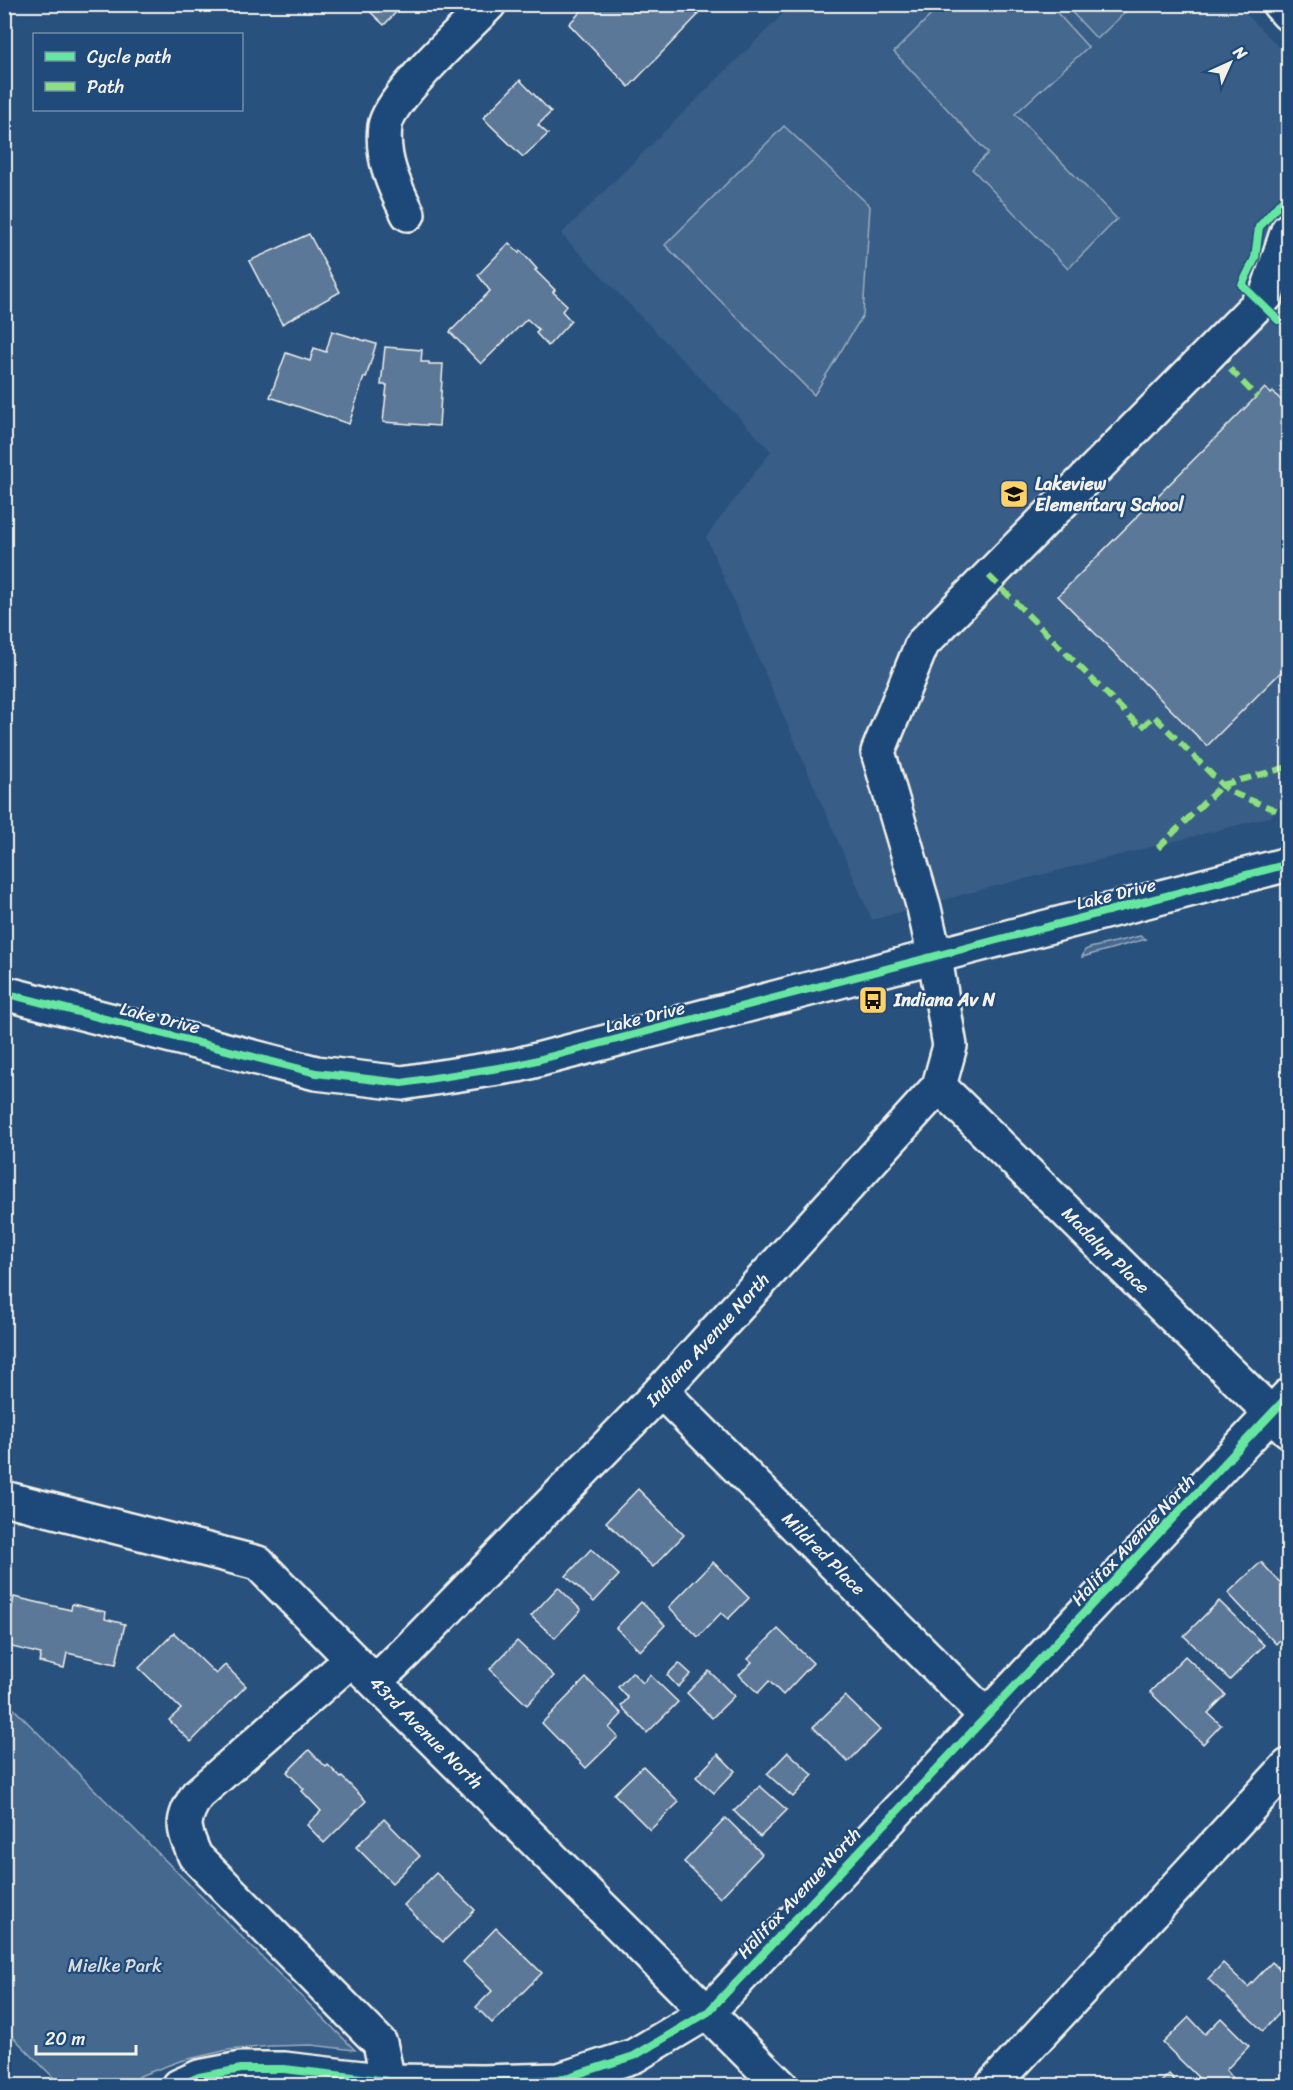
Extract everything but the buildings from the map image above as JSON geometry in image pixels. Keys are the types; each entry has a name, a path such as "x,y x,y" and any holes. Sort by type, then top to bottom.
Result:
{"street":[{"path":"408,214 394,185 385,156 385,124 401,94 489,4"},
{"path":"1279,4 1288,14"},
{"name":"Indiana Avenue North","path":"376,1681 661,1391 939,1086 950,1046 935,957 924,908 878,752 922,644 1266,296 1288,230"},
{"name":"Lake Drive","path":"4,993 316,1073 402,1083 518,1065 1055,924 1215,885 1288,864"},
{"name":"Madalyn Place","path":"939,1086 1283,1413"},
{"name":"Mildred Place","path":"661,1391 986,1716"},
{"name":"Halifax Avenue North","path":"179,2085 199,2077 241,2069 284,2070 391,2083 559,2080 634,2056 708,2012 986,1716 1283,1413"},
{"name":"43rd Avenue North","path":"4,1498 258,1563 781,2085"},
{"path":"352,1659 197,1795 188,1809 184,1829 195,1856 380,2043 391,2083"},
{"path":"992,2085 1288,1766"},
{"path":"623,2085 641,2066 708,2012"}],"shaded area":[{"name":"Lakeview Elementary School","path":"792,5 1237,5 1288,56 1288,798 1270,817 965,894 872,920 706,537 771,451 561,234"}],"green space":[{"path":"942,4 1050,5 1088,47 1015,114 1117,219 1068,269 972,169 988,153 894,52"},
{"path":"1065,5 1133,5 1097,39"},
{"path":"784,126 870,206 863,315 814,395 665,245"},
{"path":"1140,936 1146,939 1082,957 1085,950 1090,948"},
{"name":"Mielke Park","path":"4,1700 355,2050 311,2045 228,2050 180,2061 142,2075 124,2085 61,2085 5,2029"}],"marked path":[{"path":"1230,369 1257,397"},
{"path":"989,576 1141,728 1154,716 1228,791 1288,815"},
{"path":"1158,848 1222,785 1288,767"}],"cycle path":[{"path":"1278,320 1242,285 1255,258 1259,227 1288,194"},
{"path":"4,993 316,1073 402,1083 518,1065 1288,864"},
{"path":"179,2086 199,2077 241,2069 284,2069 388,2081 559,2080 634,2056 708,2012 1288,1396"}],"place":[{"name":"Lakeview Elementary School","path":"1014,494"},
{"name":"Indiana Av N","path":"873,1000"}]}
